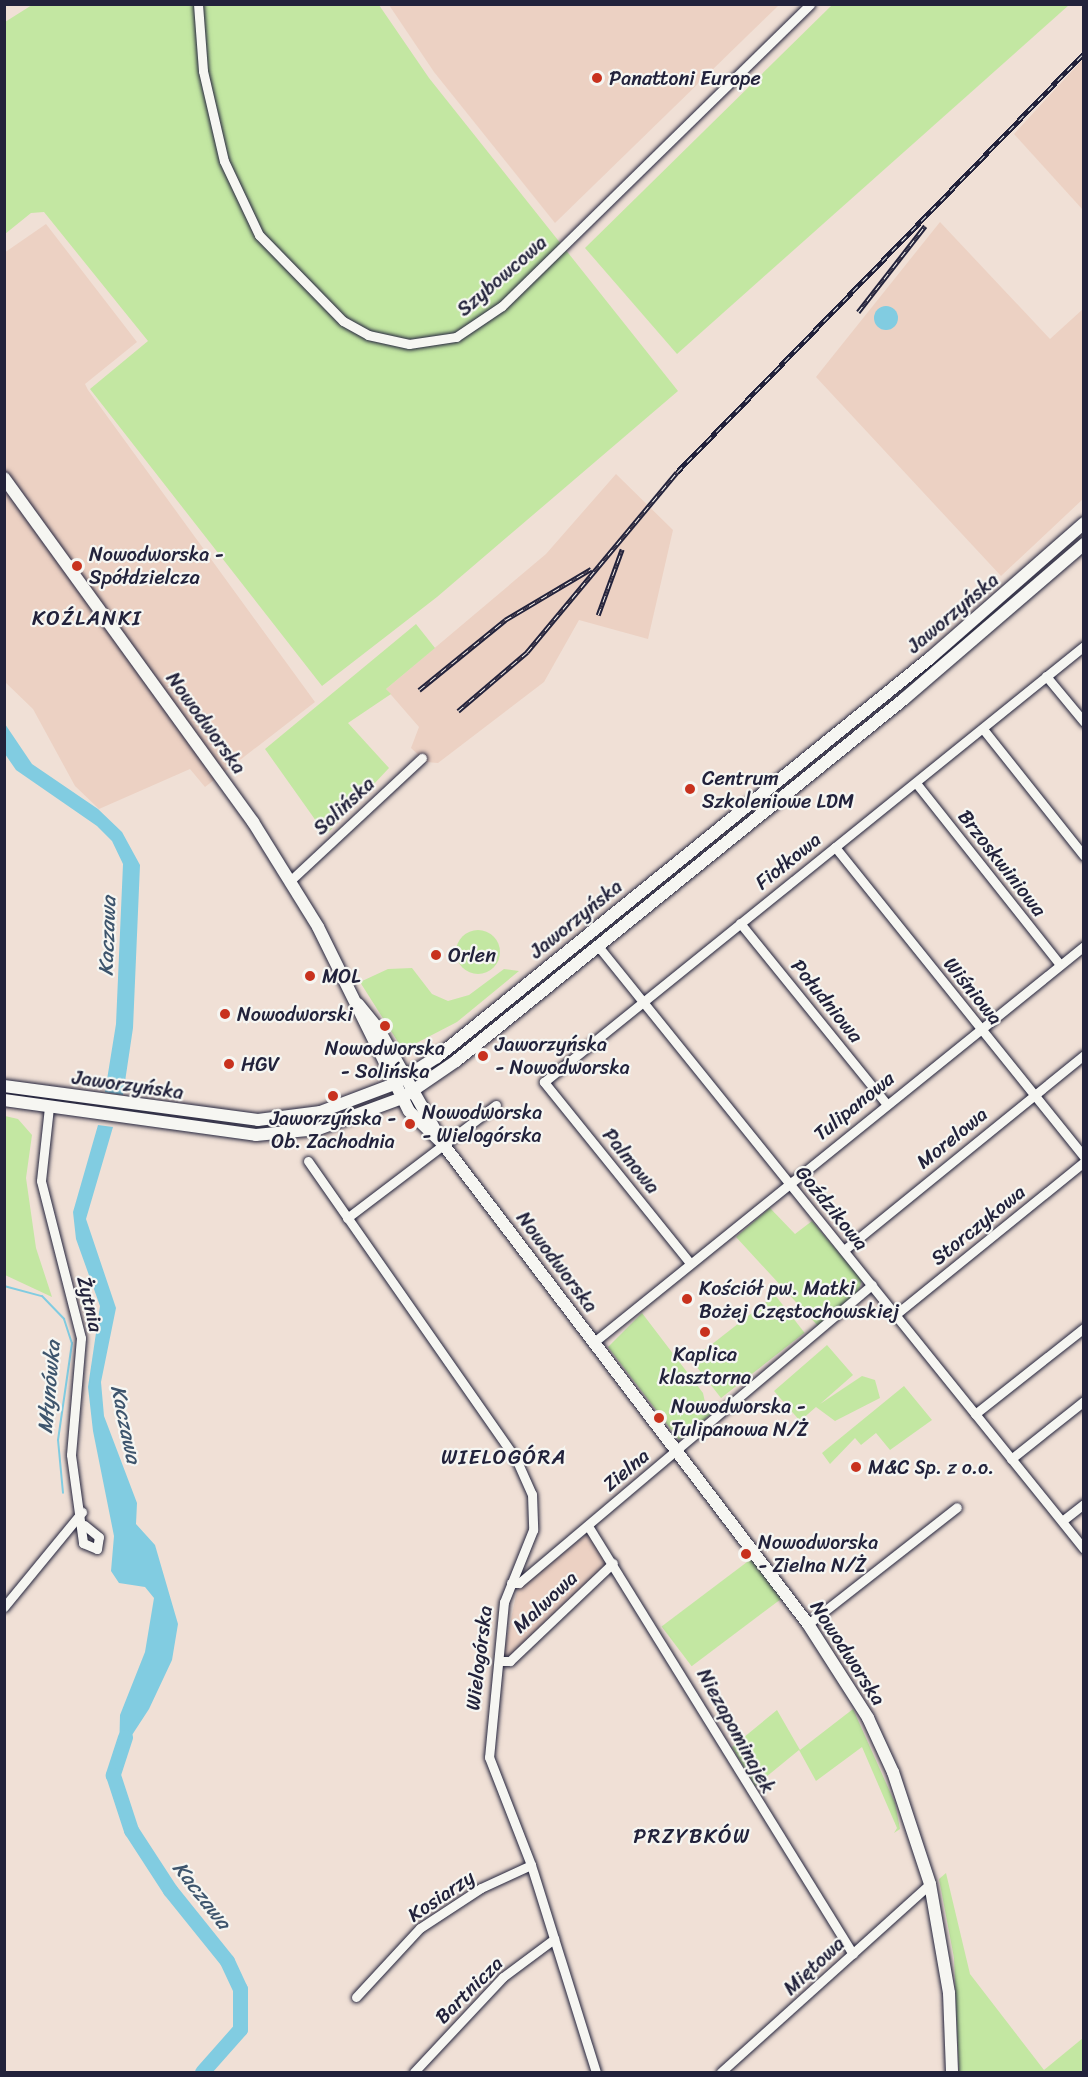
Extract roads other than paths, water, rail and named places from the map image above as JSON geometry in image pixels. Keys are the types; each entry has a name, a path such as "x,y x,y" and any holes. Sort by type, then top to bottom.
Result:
{"main road":[{"name":"Nowodworska","path":"4,478 291,880 358,1004 402,1098 443,1144 808,1624 868,1718 893,1772 930,1884 947,1982 952,2073"},
{"name":"Jaworzyńska","path":"4,1086 227,1118 290,1118 351,1103 408,1077 921,665 1083,523"},
{"name":"Jaworzyńska","path":"4,1100 228,1134 286,1134 347,1121 402,1098 415,1091 598,946 912,692 1083,544"},
{"name":"Nowodworska","path":"358,1004 408,1077 443,1144"}],"street":[{"name":"Szybowcowa","path":"198,4 203,71 224,160 259,235 343,321 368,335 409,344 456,337 501,306 810,4"},
{"name":"Fiołkowa","path":"544,1082 1083,646"},
{"path":"1046,676 1083,722"},
{"path":"982,729 1083,856"},
{"name":"Solińska","path":"291,880 422,758"},
{"name":"Brzoskwiniowa","path":"916,783 1060,965"},
{"name":"Wiśniowa","path":"835,847 1083,1157"},
{"name":"Południowa","path":"740,923 885,1102"},
{"name":"Goździkowa","path":"598,946 1083,1549"},
{"name":"Tulipanowa","path":"594,1342 885,1102 1083,946"},
{"name":"Morelowa","path":"844,1250 1083,1055"},
{"name":"Palmowa","path":"544,1082 690,1263"},
{"path":"347,1218 496,1104"},
{"name":"Żytnia","path":"49,1107 40,1181 81,1338 71,1455 84,1525"},
{"name":"Wielogórska","path":"308,1161 526,1478 533,1530 511,1583 489,1757 531,1865 596,2073"},
{"name":"Storczykowa","path":"895,1315 1083,1162"},
{"name":"Zielna","path":"511,1583 519,1583 872,1285"},
{"path":"975,1414 1083,1328"},
{"path":"1011,1459 1083,1401"},
{"path":"1062,1521 1083,1504"},
{"path":"808,1624 957,1507"},
{"path":"4,1607 82,1512"},
{"name":"Niezapominajek","path":"588,1526 614,1563 726,1743 769,1826 853,1953"},
{"name":"Malwowa","path":"500,1661 510,1660 614,1563"},
{"name":"Kosiarzy","path":"356,1997 420,1928 481,1888 531,1865"},
{"name":"Miętowa","path":"721,2073 930,1884"},
{"name":"Bartnicza","path":"414,2073 503,1977 554,1939"}],"water":[{"path":"886,306 895,309 898,318 895,327 886,330 877,327 874,318 877,309"},
{"path":"5,724 32,764 98,809 122,832 140,865 133,1028 123,1095 105,1092 116,1024 123,864 112,841 97,826 16,770 5,754"},
{"path":"98,1125 113,1127 86,1219 116,1308 101,1382 104,1416 137,1503 136,1524 155,1545 178,1624 172,1660 149,1709 119,1755 120,1715 145,1652 154,1598 145,1587 119,1583 111,1571 114,1536 93,1431 88,1387 100,1306 76,1239 73,1212"}],"waterway":[{"name":"Młynówka","path":"4,1286 42,1296 64,1319 72,1343 58,1440 63,1493"},
{"name":"Kaczawa","path":"125,1737 113,1775 131,1830 170,1890 227,1961 240,1989 240,2029 202,2072"}],"railway":[{"path":"458,711 527,652 677,472 1084,53"},
{"path":"858,312 925,226"},
{"path":"598,615 622,549"},
{"path":"419,690 505,620 591,569"}],"place":[{"name":"Panattoni Europe","path":"597,78"},
{"name":"Nowodworska - Spółdzielcza","path":"77,566"},
{"name":"Centrum Szkoleniowe LDM","path":"690,789"},
{"name":"Orlen","path":"436,955"},
{"name":"MOL","path":"310,976"},
{"name":"Nowodworski","path":"225,1014"},
{"name":"Nowodworska - Solińska","path":"385,1026"},
{"name":"Jaworzyńska - Nowodworska","path":"483,1056"},
{"name":"HGV","path":"229,1064"},
{"name":"Jaworzyńska - Ob. Zachodnia","path":"333,1096"},
{"name":"Nowodworska - Wielogórska","path":"410,1124"},
{"name":"Kościół pw. Matki Bożej Częstochowskiej","path":"687,1299"},
{"name":"Kaplica klasztorna","path":"705,1332"},
{"name":"Nowodworska - Tulipanowa N/Ż","path":"659,1418"},
{"name":"M&C Sp. z o.o.","path":"856,1467"},
{"name":"Nowodworska - Zielna N/Ż","path":"746,1554"}],"district":[{"name":"KOŹLANKI","path":"87,618"},
{"name":"WIELOGÓRA","path":"504,1457"},
{"name":"PRZYBKÓW","path":"692,1836"}]}
